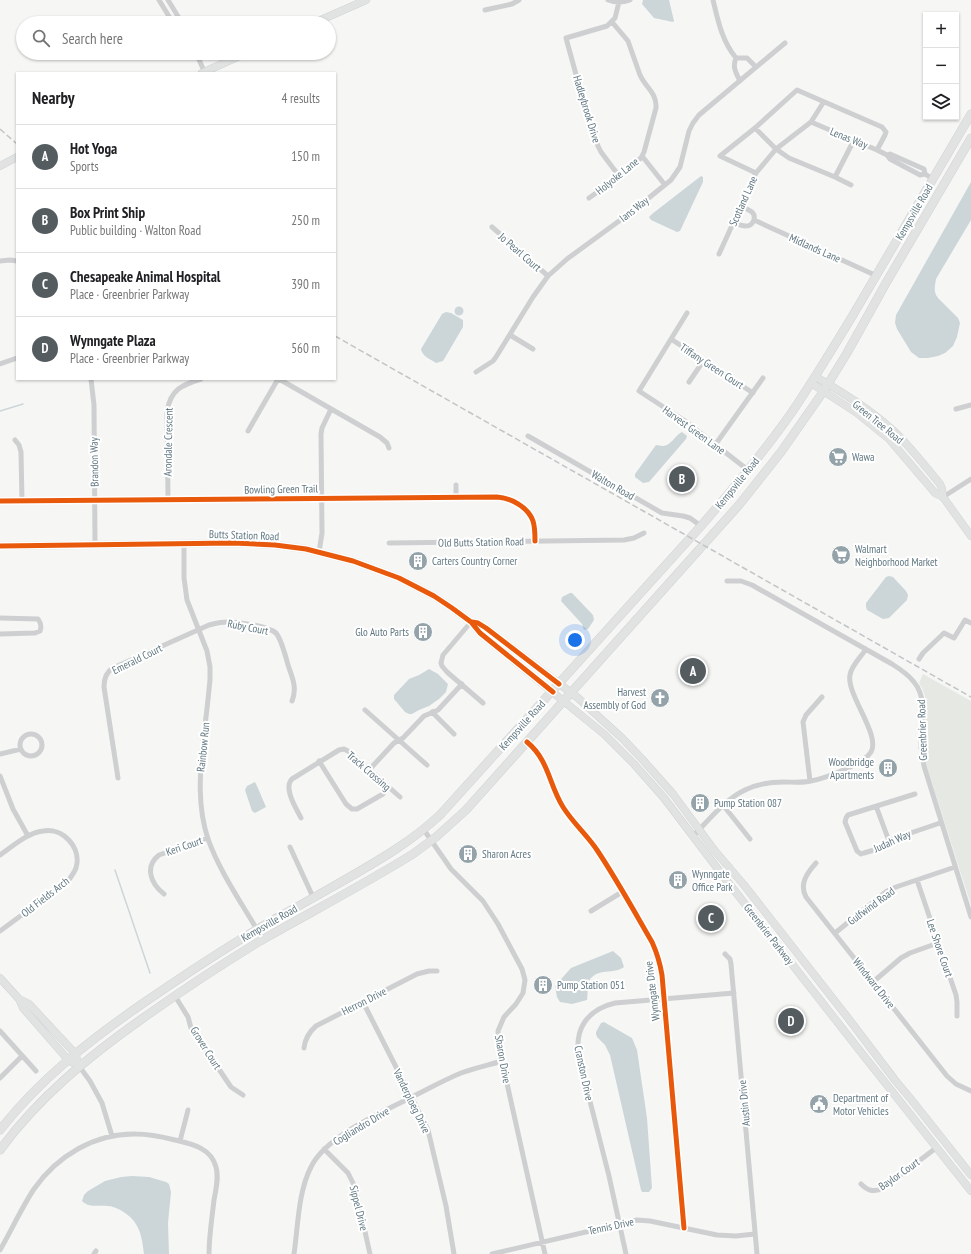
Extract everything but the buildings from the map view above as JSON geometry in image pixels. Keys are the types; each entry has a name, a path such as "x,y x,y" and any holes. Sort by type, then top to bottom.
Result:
{"main road":[{"path":"330,16 366,0"},
{"path":"206,72 231,60"},
{"name":"Kempsville Road","path":"0,1130 27,1099 75,1053 100,1034 196,967 257,929 395,850 424,830 454,801 701,526 748,470 791,413 813,380 876,276 971,114"},
{"name":"Kempsville Road","path":"0,1150 32,1111 59,1084 79,1066 119,1035 221,965 405,859 432,841 459,816 738,506 785,447 826,387 855,340 886,283 971,138"},
{"path":"0,166 16,158"},
{"name":"Green Tree Road","path":"813,380 870,412 899,437 940,484 943,497 971,536"},
{"name":"Butts Station Road","path":"0,546 260,544 320,552 364,565 399,578 434,596 471,622 480,633 553,692"},
{"name":"Butts Station Road","path":"471,622 486,628 559,684"},
{"name":"Greenbrier Parkway","path":"559,684 622,738 672,794 971,1175"},
{"name":"Greenbrier Parkway","path":"553,692 604,734 634,764 664,798 971,1191"},
{"path":"0,978 19,999 23,1008 68,1060 79,1066"},
{"path":"19,999 29,1004 75,1053 79,1066"}],"street":[{"path":"159,0 169,16"},
{"path":"168,0 178,16"},
{"path":"485,10 512,4 519,0"},
{"path":"608,0 614,2 630,0"},
{"path":"713,0 719,27 736,58 734,67 740,81"},
{"path":"612,22 615,18 619,2"},
{"name":"Hadleybrook Drive","path":"612,22 601,29 566,38 583,100 598,146 619,176"},
{"name":"Holyoke Lane","path":"589,198 619,176 642,156 656,108 654,95 642,80 628,42 612,22"},
{"name":"Ians Way","path":"476,372 492,361 548,276 567,259 630,213 671,180 680,167 689,131 699,115 785,43"},
{"path":"736,58 747,58 756,67"},
{"path":"198,60 204,72"},
{"path":"756,173 720,156 755,128 797,90 823,103 882,127 886,132 877,150"},
{"name":"Scotland Lane","path":"719,254 756,173 776,150 810,122 823,103"},
{"name":"Lenas Way","path":"810,122 924,169 925,174 933,179"},
{"path":"755,128 776,150 789,158 851,185"},
{"path":"835,177 854,140"},
{"path":"642,156 665,185"},
{"name":"Midlands Lane","path":"741,206 752,212 754,215 754,220 876,276"},
{"path":"733,222 746,226 751,225 754,220"},
{"name":"Jo Pearl Court","path":"492,227 548,276"},
{"path":"0,261 16,261"},
{"path":"671,339 687,314"},
{"path":"510,335 533,349"},
{"name":"Tiffany Green Court","path":"671,339 752,393"},
{"name":"Harvest Green Lane","path":"671,339 640,391 685,421 748,470"},
{"path":"0,364 16,358"},
{"path":"689,382 704,360"},
{"path":"715,445 763,378"},
{"name":"Brandon Way","path":"91,380 94,405 95,545"},
{"name":"Arondale Crescent","path":"168,500 168,404 173,394 180,387 198,380"},
{"path":"248,430 278,380"},
{"path":"281,380 380,436 387,443 389,448"},
{"path":"956,409 971,405"},
{"path":"320,552 322,533 321,434 322,428 331,409"},
{"name":"Walton Road","path":"528,436 662,513 690,518 701,526"},
{"path":"15,440 21,452 22,501"},
{"path":"943,497 971,479"},
{"path":"456,485 456,497"},
{"name":"Bowling Green Trail","path":"0,501 497,497 511,500 524,508 532,519 535,528 535,541"},
{"name":"Old Butts Station Road","path":"389,543 624,540 634,538 644,533"},
{"name":"Rainbow Run","path":"184,544 185,590 189,608 207,651 210,668 200,778 201,809 208,838 220,867 263,940"},
{"name":"Greenbrier Road","path":"727,581 741,581 752,585 866,649 904,672 915,682 920,693 923,709 921,748 924,766 940,822 971,917"},
{"path":"0,618 38,619 42,627 35,633 0,634"},
{"path":"919,659 923,653 944,633 954,638 965,620 971,623"},
{"name":"Ruby Court","path":"198,630 217,623 229,622 274,631 280,641 294,681 295,689 292,701"},
{"path":"471,622 443,655 441,660 443,667 483,703"},
{"name":"Emerald Court","path":"118,778 104,679 113,668 198,630"},
{"path":"693,836 722,805 745,790 759,785 773,783 810,782 857,764 871,752 873,744 870,731 851,686 849,676 851,670 866,649"},
{"path":"369,770 394,743 403,738 424,716 438,710 462,684"},
{"path":"810,782 803,722 806,715 822,697"},
{"path":"365,710 427,765"},
{"path":"432,712 454,734"},
{"path":"35,734 41,739 41,751 34,756 26,755 21,749 21,741 27,735 35,734"},
{"name":"Wynngate Drive","path":"527,742 544,761 563,807 597,849 657,952 664,999 684,1228"},
{"path":"0,754 21,749"},
{"name":"Track Crossing","path":"301,818 288,790 288,783 336,750 344,749 348,751 400,797"},
{"path":"319,761 346,804 352,809 357,809 383,794 386,790 385,784"},
{"path":"0,776 13,808 28,836"},
{"name":"Judah Way","path":"916,794 848,815 846,822 857,851 861,854 874,850 889,841 940,822"},
{"path":"722,805 750,839"},
{"path":"876,806 889,841"},
{"name":"Old Fields Arch","path":"0,855 28,836 44,830 60,833 67,838 76,851 77,859 73,875 68,881 0,931"},
{"name":"Sharon Drive","path":"424,830 451,869 472,888 482,901 498,924 522,969 525,980 523,993 516,1004 504,1017 498,1031 499,1047 545,1254"},
{"name":"Keri Court","path":"164,894 155,885 151,874 151,866 155,858 159,855 208,838"},
{"path":"290,847 313,898"},
{"name":"Windward Drive","path":"816,863 804,880 804,893 872,982 947,1076 956,1084 971,1091"},
{"name":"Gulfwind Road","path":"835,933 887,891 955,867"},
{"name":"Lee Shore Court","path":"917,880 956,995 957,1016"},
{"path":"591,910 622,892"},
{"path":"872,982 910,952 938,943"},
{"name":"Austin Drive","path":"725,954 730,959 731,964 757,1254"},
{"name":"Herron Drive","path":"304,1048 308,1034 316,1026 421,972 437,971"},
{"name":"Cranston Drive","path":"626,1254 579,1058 577,1045 578,1035 587,1018 600,1008 615,1003 734,993"},
{"name":"Grover Court","path":"175,996 188,1017 192,1028 231,1087 243,1095"},
{"name":"Vanderploeg Drive","path":"363,1002 426,1125 446,1206 454,1254"},
{"path":"0,1031 36,1071"},
{"path":"0,1078 22,1056"},
{"name":"Cogliandro Drive","path":"294,1254 304,1182 311,1166 324,1149 353,1129 461,1073 502,1061"},
{"path":"79,1066 90,1081 102,1103 112,1136"},
{"path":"180,1141 188,1110"},
{"path":"0,1250 34,1189 54,1166 68,1154 91,1142 112,1136 137,1134 164,1137 199,1146 211,1156 216,1166 217,1177 209,1254"},
{"name":"Baylor Court","path":"861,1184 871,1191 882,1189 936,1148"},
{"name":"Sippel Drive","path":"324,1149 348,1174 355,1187 370,1254"},
{"name":"Tennis Drive","path":"492,1254 642,1220 729,1236 756,1234"}],"shaded area":[{"path":"643,0 669,0 674,21 654,18 642,4"},
{"path":"701,176 703,177 703,182 680,231 677,232 651,220 649,217 652,214"},
{"path":"971,182 971,220 936,279 935,287 935,293 938,298 958,318 960,323 957,337 953,346 945,353 928,358 919,358 911,352 897,329 895,323 896,315"},
{"path":"457,307 461,307 463,311 461,315 457,315 455,313 455,309"},
{"path":"446,312 451,313 463,320 463,327 443,361 436,363 429,359 421,349 442,314"},
{"path":"682,432 687,436 686,439 649,482 643,483 635,477 635,474 656,445 666,446"},
{"path":"886,577 893,577 908,595 907,600 889,618 883,619 867,610 866,603"},
{"path":"572,593 593,615 594,620 588,629 584,630 582,624 561,601 562,597"},
{"path":"429,669 438,674 448,684 446,692 429,706 412,714 405,712 394,699 394,695 409,679"},
{"path":"923,674 971,701 971,905 926,764 924,729 926,703 925,695 919,683"},
{"path":"255,782 266,807 255,813 252,811 245,790 247,786"},
{"path":"613,951 621,958 624,967 615,971 596,974 592,977 588,983 587,1000 572,1004 560,1002 557,997 555,986 571,968"},
{"path":"604,1022 632,1038 637,1050 647,1118 652,1188 649,1192 642,1192 641,1190 610,1055 605,1045 596,1034 601,1023"},
{"path":"132,1176 149,1177 169,1184 171,1192 168,1223 169,1254 144,1254 139,1229 128,1215 113,1207 88,1205 82,1201 84,1195 88,1191 105,1181"}],"waterway":[{"path":"0,411 23,404"},
{"path":"115,870 150,973"}],"railway":[{"path":"0,129 16,143"},
{"path":"336,337 971,697"}],"cycle path":[{"path":"0,501 497,497 513,501 527,511 534,523 535,541"},
{"path":"0,546 234,543 275,545 306,549 353,561 399,578 434,596 471,622 480,633 553,692"},
{"path":"472,622 478,623 486,628 559,684"},
{"path":"527,742 540,757 563,807 593,845 612,873 652,942 657,954 662,975 684,1228"}],"place":[{"name":"Wawa","path":"838,457"},
{"name":"Box Print Ship","path":"682,479"},
{"name":"Walmart Neighborhood Market","path":"841,555"},
{"name":"Carters Country Corner","path":"418,561"},
{"name":"Glo Auto Parts","path":"423,632"},
{"name":"Hot Yoga","path":"693,671"},
{"name":"Harvest Assembly of God","path":"660,698"},
{"name":"Woodbridge Apartments","path":"888,768"},
{"name":"Pump Station 087","path":"700,803"},
{"name":"Sharon Acres","path":"468,854"},
{"name":"Wynngate Office Park","path":"678,880"},
{"name":"Chesapeake Animal Hospital","path":"711,918"},
{"name":"Pump Station 051","path":"543,985"},
{"name":"Wynngate Plaza","path":"791,1021"},
{"name":"Department of Motor Vehicles","path":"819,1104"}]}
